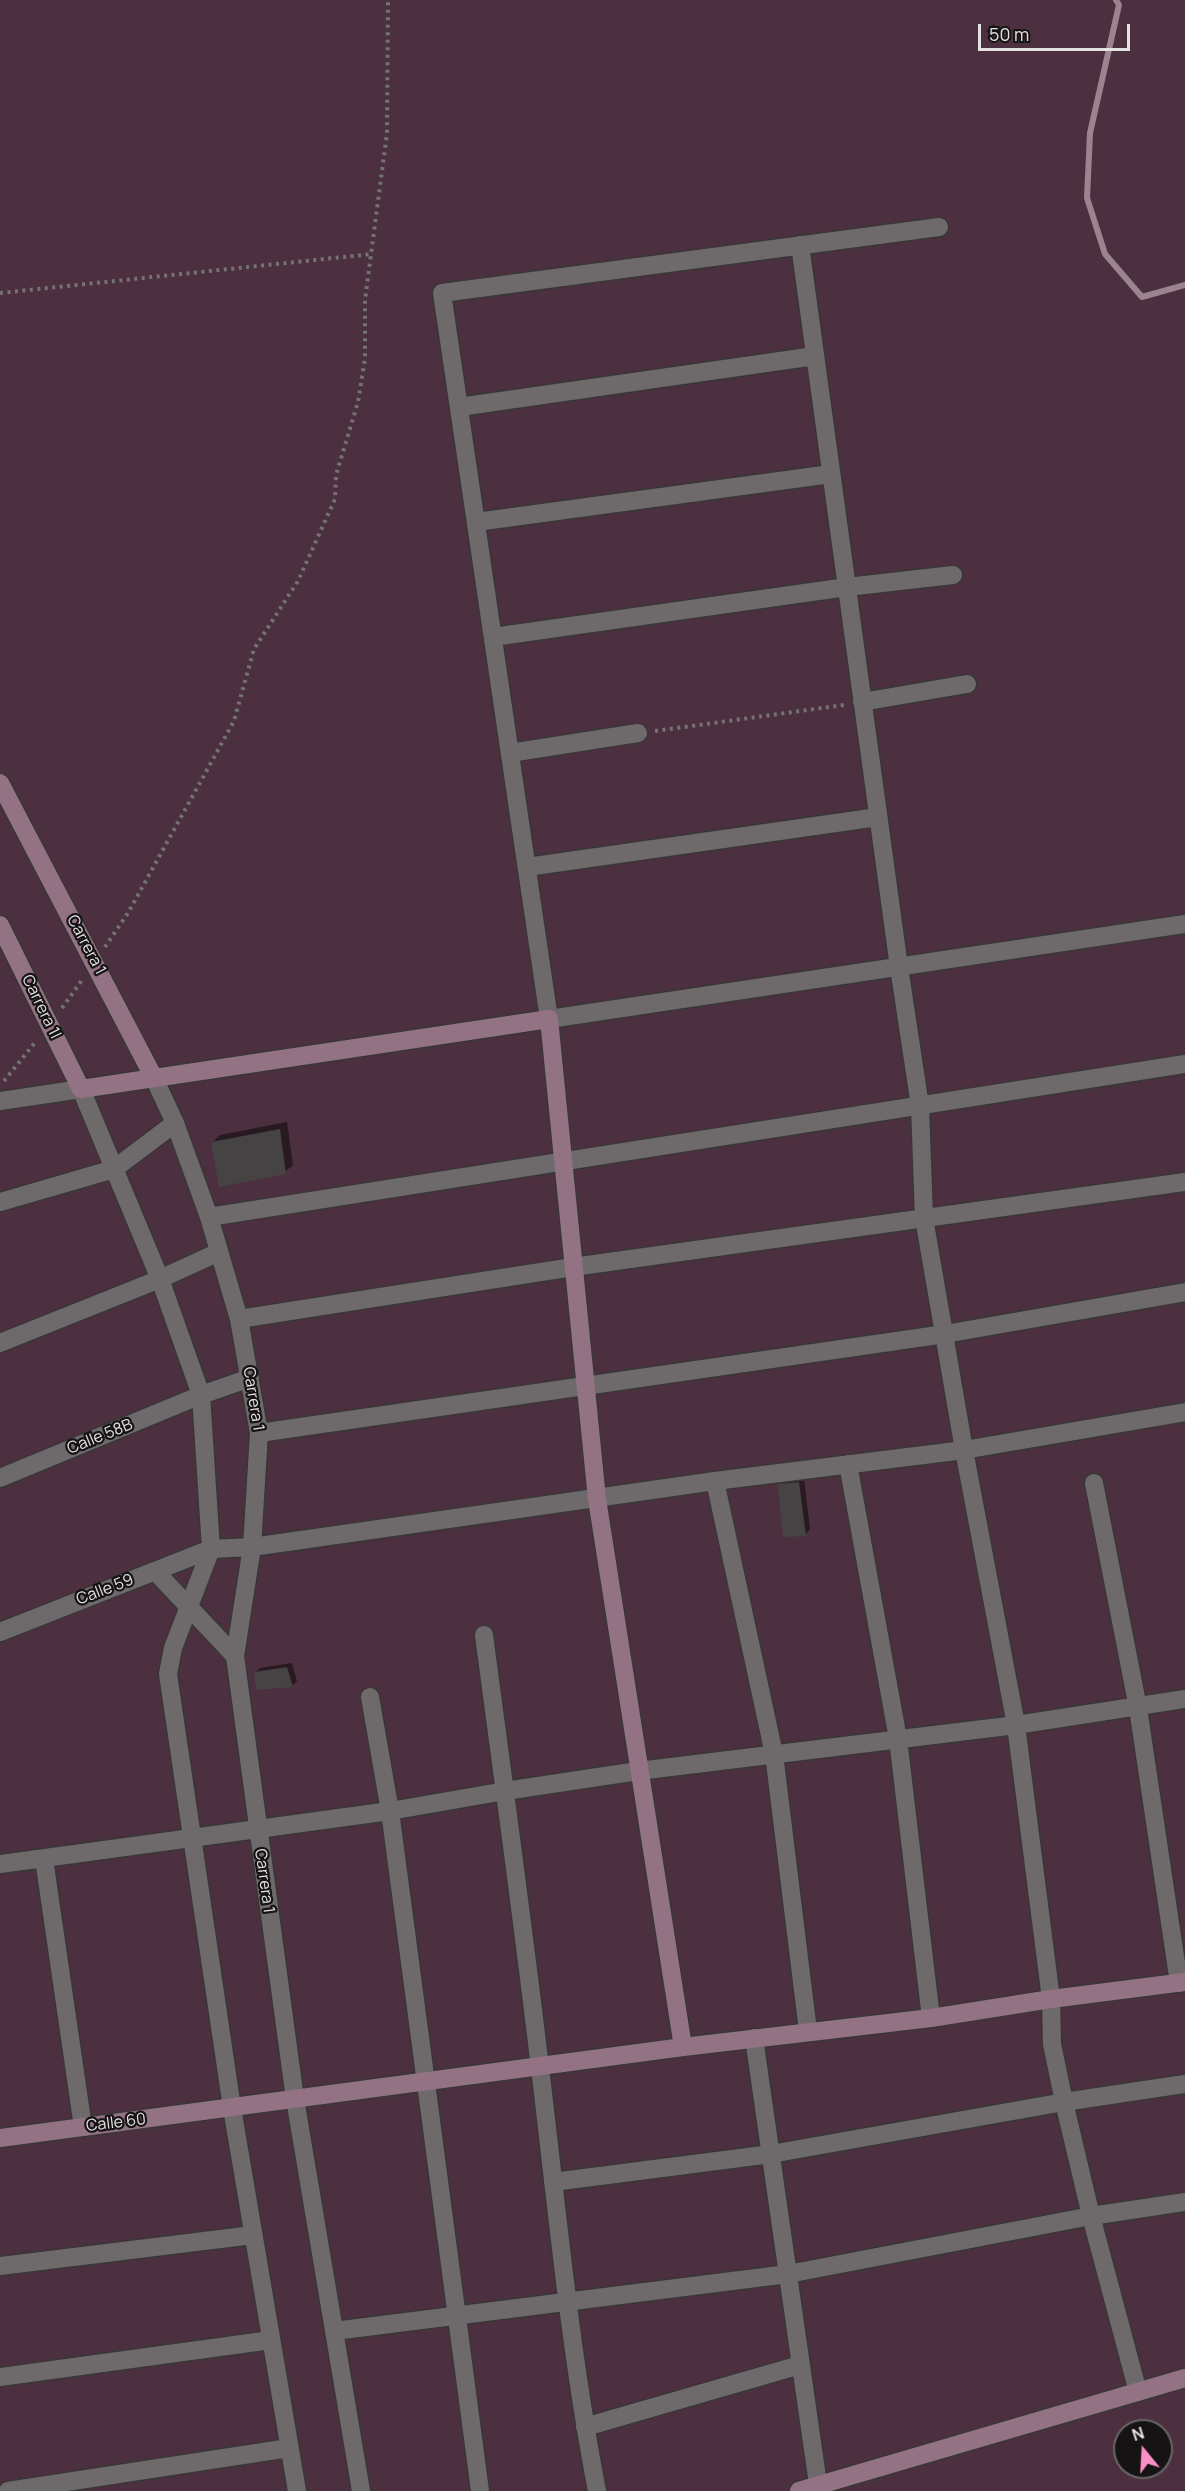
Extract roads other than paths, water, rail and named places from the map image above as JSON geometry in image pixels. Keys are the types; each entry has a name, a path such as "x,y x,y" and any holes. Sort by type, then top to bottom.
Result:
{"street":[{"path":"683,2047 597,1499 549,1019 442,293 939,227"},
{"path":"800,245 920,1106 924,1218 964,1450 1016,1725 1051,1999 1052,2044 1091,2216 1138,2392"},
{"path":"459,407 815,356"},
{"path":"476,522 831,474"},
{"path":"493,637 954,574"},
{"path":"862,702 967,684"},
{"path":"510,753 638,733"},
{"name":"Carrera 1","path":"0,783 95,963 175,1124 209,1217 239,1319 259,1433 252,1547 235,1656 295,2099 361,2491"},
{"path":"527,867 878,817"},
{"path":"0,1101 1185,924"},
{"name":"Carrera 1|","path":"0,926 81,1089"},
{"path":"209,1217 1185,1064"},
{"path":"81,1089 160,1279 201,1395 211,1549 172,1648 168,1674 232,2108 297,2491"},
{"path":"0,1202 114,1169 175,1124"},
{"path":"239,1319 573,1267 1185,1182"},
{"path":"0,1343 160,1279 219,1252"},
{"path":"259,1433 585,1384 945,1334 1185,1292"},
{"name":"Calle 58B","path":"0,1478 201,1395 250,1378"},
{"name":"Calle 59","path":"0,1632 211,1549 252,1547 715,1481 964,1450 1185,1412"},
{"path":"848,1464 898,1740 931,2018"},
{"path":"715,1481 774,1754 808,2031"},
{"path":"1094,1483 1138,1708 1182,1983"},
{"path":"155,1571 235,1656"},
{"path":"484,1635 540,2066 567,2301 585,2427 597,2491"},
{"path":"370,1697 390,1811 455,2316 480,2491"},
{"path":"0,1864 390,1811 639,1771 1016,1725 1185,1699"},
{"path":"44,1859 83,2127"},
{"name":"Calle 60","path":"0,2138 683,2047 931,2018 1051,1999 1182,1983"},
{"path":"754,2038 818,2488"},
{"path":"553,2182 771,2154 1065,2102 1185,2084"},
{"path":"334,2331 788,2274 1091,2216 1185,2202"},
{"path":"0,2266 254,2235"},
{"path":"0,2377 271,2340"},
{"path":"585,2427 800,2365"},
{"path":"799,2491 818,2488 1185,2378"},
{"path":"8,2491 289,2448"}],"waterway":[{"path":"1116,0 1119,5 1090,133 1087,198 1105,254 1142,297 1185,285"}]}
